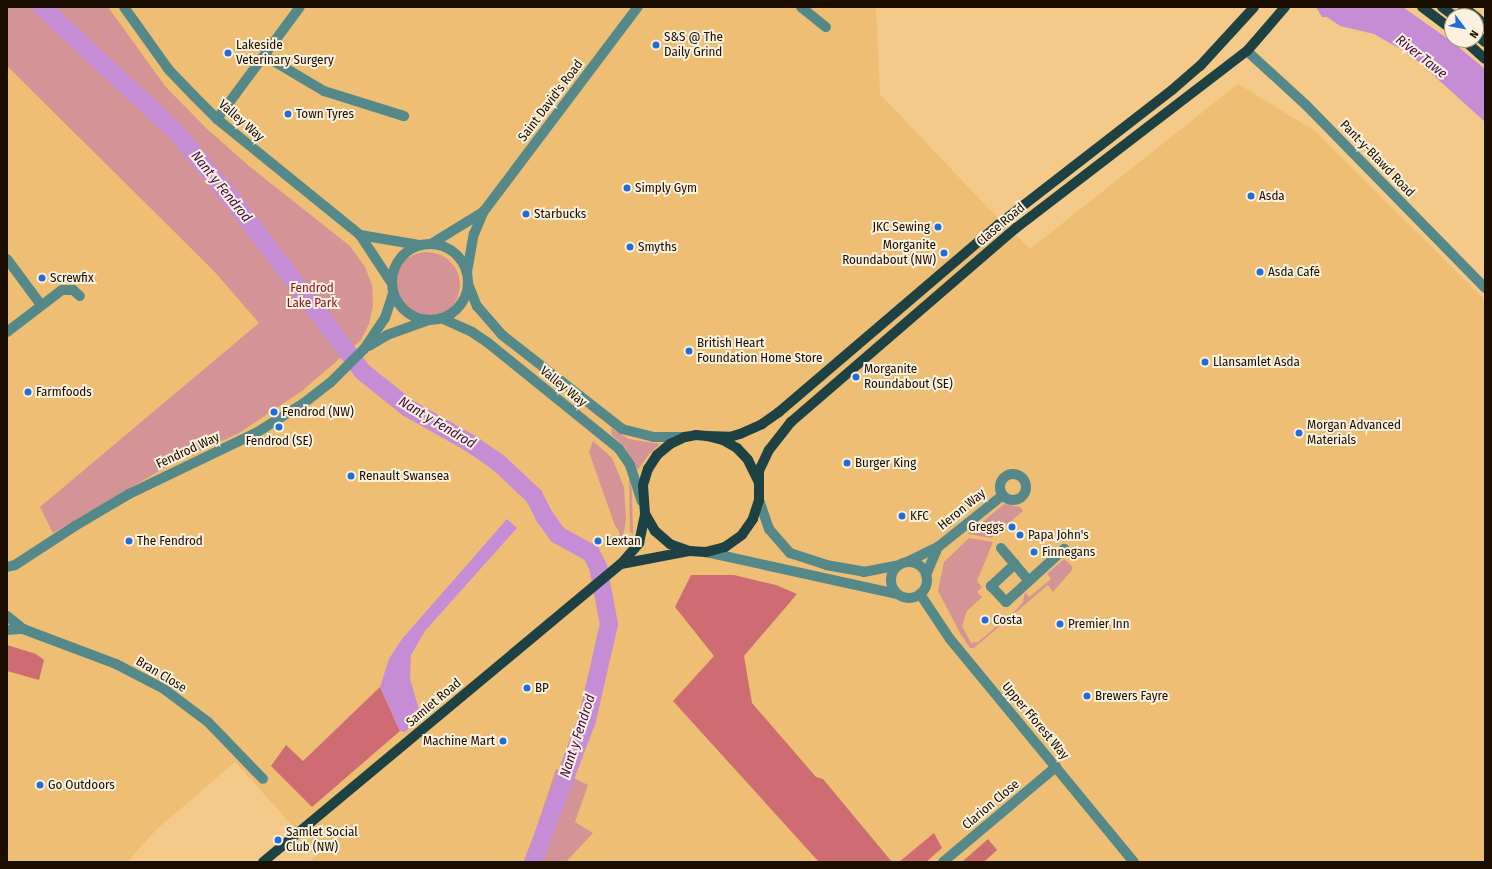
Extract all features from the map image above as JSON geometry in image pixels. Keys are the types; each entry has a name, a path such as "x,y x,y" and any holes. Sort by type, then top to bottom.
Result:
{"main road":[{"name":"Clase Road","path":"707,436 740,434 762,424 779,412 998,225 1172,90 1200,66 1254,7"},
{"name":"Clase Road","path":"758,483 759,471 777,436 814,401 1016,228 1247,51 1285,7"},
{"path":"1422,7 1444,24"},
{"path":"1473,48 1485,59"},
{"path":"621,564 689,551 706,552 725,547 742,536 753,519 758,500 758,483 748,460 737,448 723,440 707,436 685,437 670,444 651,464 643,485 642,501 645,514 660,535 670,544 689,551"},
{"name":"Samlet Road","path":"263,862 621,564 638,543 645,514"}],"street":[{"name":"Valley Way","path":"124,7 169,70 218,119 360,235 391,282"},
{"path":"218,119 300,7"},
{"name":"Saint David's Road","path":"467,272 474,234 484,211 638,7"},
{"path":"801,7 826,27"},
{"name":"Pant-y-Blawd Road","path":"1247,51 1306,105 1485,288"},
{"path":"265,56 324,91 404,116"},
{"name":"Saint David's Road","path":"431,244 462,227 484,211"},
{"name":"Valley Way","path":"360,235 395,243 421,245"},
{"path":"431,244 454,252 467,272 468,284 462,302 457,309 441,318 429,320 411,315 403,310 393,294 391,282 394,268 402,256 421,245 431,244"},
{"path":"7,259 41,305"},
{"name":"Valley Way","path":"468,284 481,312 501,334 622,429 653,437 685,437"},
{"path":"7,332 62,290 73,290 80,296"},
{"name":"Fendrod Way","path":"7,575 11,566 129,494 256,433 304,403 343,370 364,349 383,322 393,294"},
{"name":"Valley Way","path":"441,318 472,332 487,342 619,449 630,465 642,501"},
{"name":"Fendrod Way","path":"364,349 388,335 429,320"},
{"name":"Heron Way","path":"906,562 938,547 1003,495"},
{"path":"706,552 897,594 908,598 920,594 926,586 926,575 917,563 906,562 896,566 864,572 826,565 790,553 769,529 758,500"},
{"name":"Heron Way","path":"926,575 938,547"},
{"path":"1001,548 1029,581"},
{"path":"1015,564 991,586 1006,602 1064,549"},
{"path":"896,566 892,571 891,584 897,594"},
{"name":"Upper Fforest Way","path":"920,594 950,639 1134,862"},
{"name":"Bran Close","path":"7,616 22,629 116,664 164,690 208,722 262,779"},
{"name":"Bran Close","path":"7,630 22,629"},
{"name":"Clarion Close","path":"943,862 1056,767"}],"shaded area":[{"path":"7,7 876,7 880,94 987,207 1030,249 1238,84 1315,131 1485,300 1485,862 309,862 318,854 235,762 157,829 127,862 7,862"},
{"path":"691,575 734,575 776,585 797,594 744,656 752,703 816,777 823,779 892,862 819,862 673,701 714,656 675,607"},
{"path":"7,645 36,654 44,660 39,680 7,671"},
{"path":"380,687 400,731 312,807 271,766 286,745 303,761"},
{"path":"934,833 942,848 926,862 899,862"},
{"path":"988,839 997,850 984,862 962,862"}],"green space":[{"name":"Fendrod Lake Park","path":"7,7 108,7 165,86 206,128 249,166 350,246 365,267 372,285 373,305 369,324 361,340 302,391 239,433 168,466 53,533 40,507 259,323 213,270 7,66"},
{"path":"421,252 433,252 440,254 451,261 458,272 460,285 458,298 451,309 440,316 433,318 421,318 414,316 403,309 396,298 394,291 394,279 396,272 403,261 414,254"},
{"path":"611,428 629,439 660,444 649,454 638,470 624,446 612,435"},
{"path":"593,441 612,458 624,487 626,520 621,546 619,531 615,526 589,452"},
{"path":"629,478 632,490 633,534 630,532"},
{"path":"1004,504 1020,507 1023,511 991,538 968,534"},
{"path":"969,538 993,542 977,581 982,587 977,592 982,597 967,611 962,626 971,643 978,642 1016,610 1023,602 1025,592 1029,597 1051,579 1047,574 1064,559 1072,566 1072,570 1053,592 1048,585 974,648 970,648 960,633 938,591 944,562"},
{"path":"556,769 588,785 575,822 593,833 566,862 525,862"}],"water":[{"name":"River Tawe","path":"1316,7 1403,7 1444,36 1444,48 1460,48 1485,69 1485,122 1411,55 1374,34 1340,26 1327,17 1322,17"},
{"path":"507,519 517,528 425,631 411,655 410,679 421,716 419,719 411,718 412,725 405,732 400,731 380,687 389,659 402,639"}],"waterway":[{"name":"Nant y Fendrod","path":"42,7 176,132 235,203 363,372 408,408 473,445 500,464 534,496 544,516 558,535 591,553 598,567 609,624 587,720 533,862"}],"place":[{"name":"S&S @ The Daily Grind","path":"656,45"},
{"name":"Lakeside Veterinary Surgery","path":"228,53"},
{"name":"Town Tyres","path":"288,114"},
{"name":"Simply Gym","path":"627,188"},
{"name":"Asda","path":"1251,196"},
{"name":"Starbucks","path":"526,214"},
{"name":"JKC Sewing","path":"938,227"},
{"name":"Smyths","path":"630,247"},
{"name":"Morganite Roundabout (NW)","path":"944,253"},
{"name":"Asda Café","path":"1260,272"},
{"name":"Screwfix","path":"42,278"},
{"name":"British Heart Foundation Home Store","path":"689,351"},
{"name":"Llansamlet Asda","path":"1205,362"},
{"name":"Morganite Roundabout (SE)","path":"856,377"},
{"name":"Farmfoods","path":"28,392"},
{"name":"Fendrod (NW)","path":"274,412"},
{"name":"Fendrod (SE)","path":"279,427"},
{"name":"Morgan Advanced Materials","path":"1299,433"},
{"name":"Burger King","path":"847,463"},
{"name":"Renault Swansea","path":"351,476"},
{"name":"KFC","path":"902,516"},
{"name":"Greggs","path":"1012,527"},
{"name":"Papa John's","path":"1020,535"},
{"name":"The Fendrod","path":"129,541"},
{"name":"Lextan","path":"598,541"},
{"name":"Finnegans","path":"1034,552"},
{"name":"Costa","path":"985,620"},
{"name":"Premier Inn","path":"1060,624"},
{"name":"BP","path":"527,688"},
{"name":"Brewers Fayre","path":"1087,696"},
{"name":"Machine Mart","path":"503,741"},
{"name":"Go Outdoors","path":"40,785"},
{"name":"Samlet Social Club (NW)","path":"278,840"}]}
